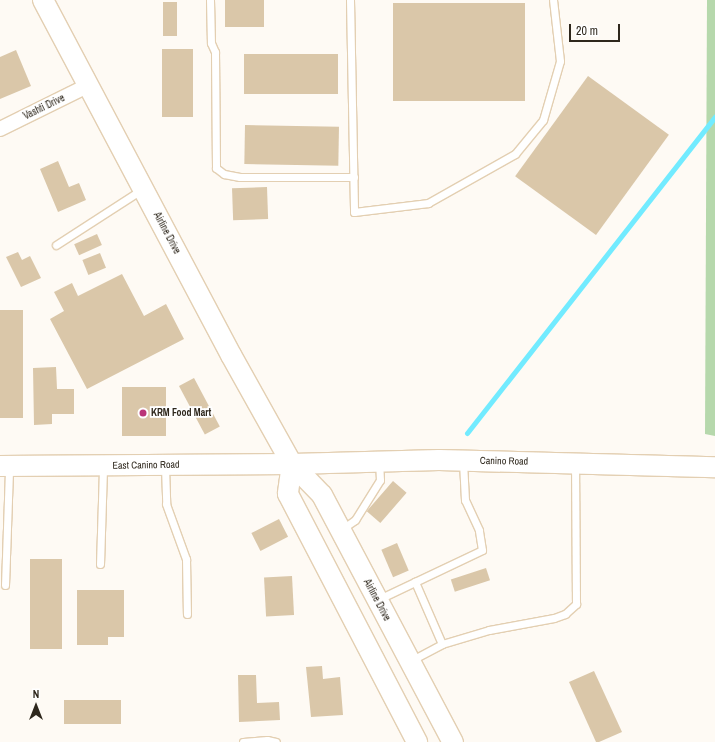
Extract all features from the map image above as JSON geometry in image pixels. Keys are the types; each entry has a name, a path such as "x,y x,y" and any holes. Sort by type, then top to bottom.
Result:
{"main road":[{"name":"Airline Drive","path":"43,0 292,464 322,495 453,742"},
{"name":"Canino Road","path":"292,464 463,460 715,466"},
{"name":"East Canino Road","path":"4,466 292,464"},
{"path":"292,464 288,494 417,742"}],"street":[{"name":"Vashti Drive","path":"0,129 89,85"}],"lane":[{"path":"210,0 211,44 215,52 216,168 224,174 240,177 354,177"},
{"path":"350,0 354,212 428,202 515,154 543,120 560,60 553,0"},
{"path":"56,245 143,188"},
{"path":"377,600 482,550 479,530 465,500 463,460"},
{"path":"341,530 355,520 380,480 379,462"},
{"path":"410,662 442,644 489,630 554,618 565,614 576,604 576,463"},
{"path":"165,464 166,504 186,559 187,614"},
{"path":"100,564 103,465"},
{"path":"4,466 5,585"},
{"path":"415,582 442,644"},
{"path":"243,742 267,740 276,742"}],"green space":[{"path":"707,0 715,0 715,436 705,434"}],"building":[{"path":"225,0 264,0 264,27 225,27"},
{"path":"163,2 177,2 177,36 163,36"},
{"path":"393,3 525,3 525,101 393,101"},
{"path":"162,49 193,49 193,117 162,117"},
{"path":"16,50 31,86 0,99 0,57"},
{"path":"244,54 338,54 338,94 244,94"},
{"path":"588,76 669,135 596,235 515,176"},
{"path":"245,125 339,127 338,166 244,164"},
{"path":"58,161 69,187 79,183 86,200 58,212 40,169"},
{"path":"267,187 268,219 233,220 232,188"},
{"path":"97,234 102,245 79,255 74,244"},
{"path":"18,252 22,260 30,256 41,278 21,287 6,257"},
{"path":"100,253 106,268 88,275 82,260"},
{"path":"122,274 144,316 166,304 184,339 87,389 50,319 64,311 54,292 72,283 78,296"},
{"path":"0,310 23,310 23,418 0,418"},
{"path":"56,367 57,389 74,389 74,414 52,414 52,424 34,425 33,368"},
{"path":"194,378 220,427 205,435 179,386"},
{"path":"122,387 166,387 166,436 122,436"},
{"path":"393,481 407,493 380,523 367,511"},
{"path":"279,519 288,537 260,551 251,533"},
{"path":"397,543 409,571 393,577 381,550"},
{"path":"30,559 62,559 62,649 30,649"},
{"path":"486,568 490,580 455,592 451,579"},
{"path":"292,576 294,615 266,616 264,577"},
{"path":"77,590 124,590 124,637 108,637 108,645 77,645"},
{"path":"322,666 323,679 340,677 343,715 311,717 306,667"},
{"path":"594,671 622,732 599,742 596,742 569,682"},
{"path":"238,675 256,675 257,703 279,702 280,720 239,722"},
{"path":"64,700 121,700 121,724 64,724"}],"waterway":[{"path":"467,433 715,117"}],"place":[{"name":"KRM Food Mart","path":"143,413"}]}
